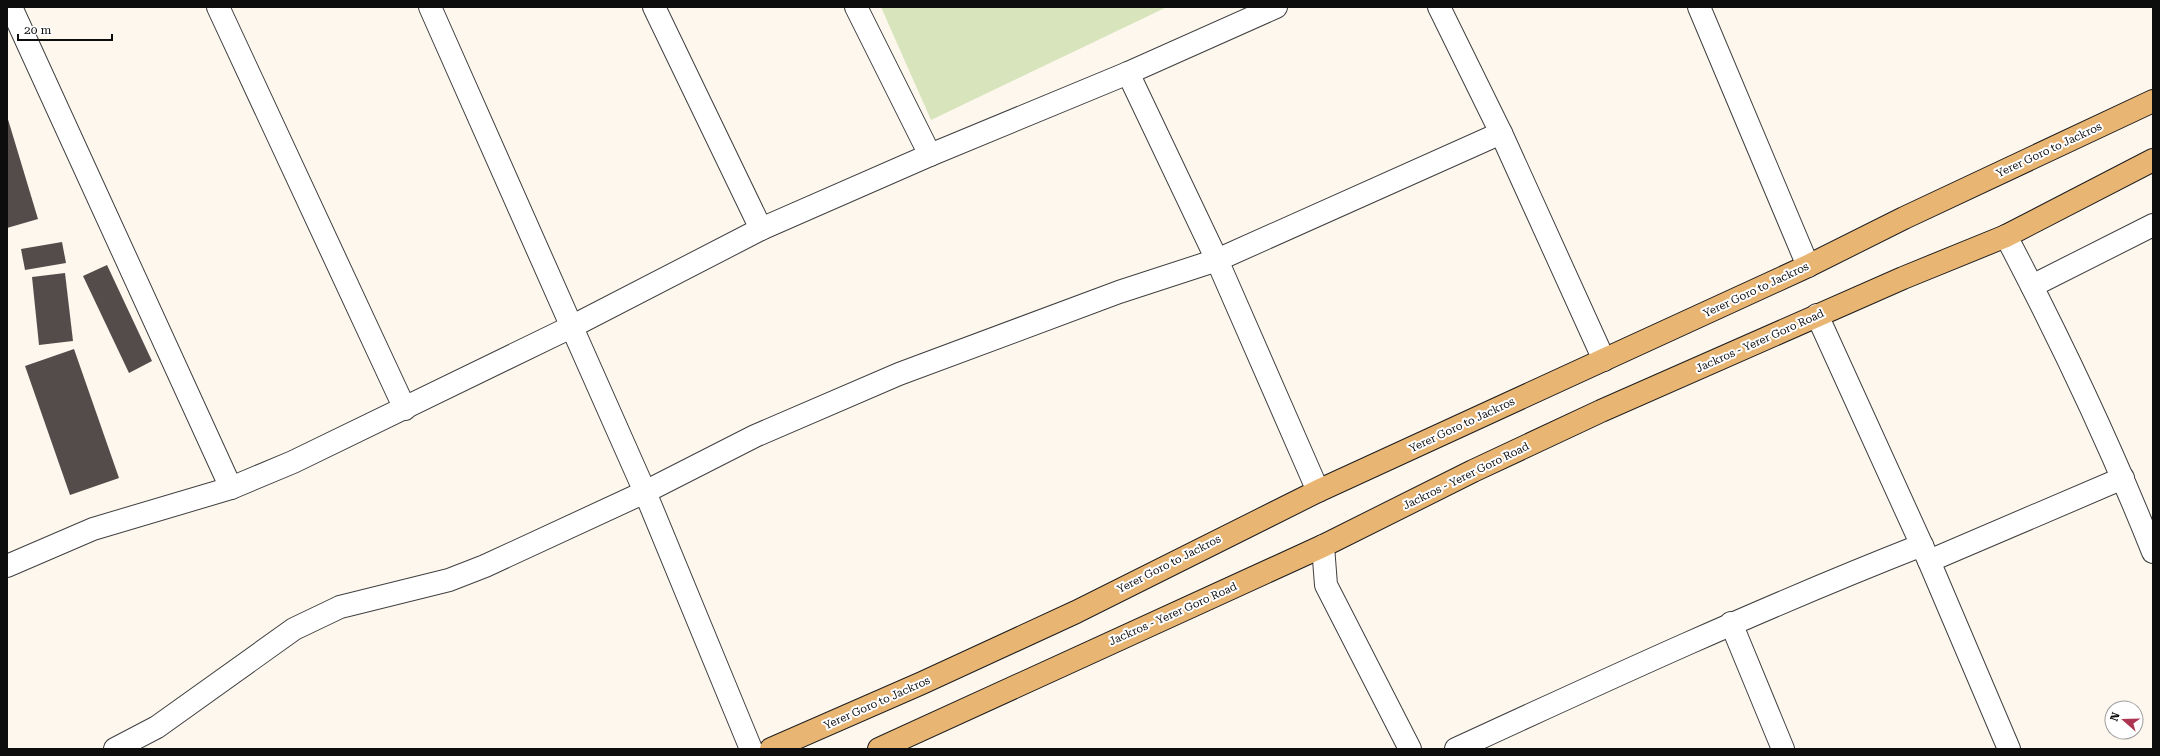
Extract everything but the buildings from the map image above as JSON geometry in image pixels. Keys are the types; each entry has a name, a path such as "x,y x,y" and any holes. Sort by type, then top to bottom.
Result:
{"main road":[{"name":"Yerer Goro to Jackros","path":"771,749 922,683 1076,612 1318,491 1808,266 1904,218 2153,101"},
{"name":"Jackros - Yerer Goro Road","path":"879,749 1324,546 1473,471 1601,411 1817,316 2006,236 2153,160"}],"street":[{"path":"11,7 231,488"},
{"path":"218,7 405,409"},
{"path":"430,7 645,492 751,749"},
{"path":"654,7 761,229"},
{"path":"856,7 930,155"},
{"path":"7,566 93,529 231,488 293,462 405,409 571,327 761,229 930,155 1128,73 1276,7"},
{"path":"1439,7 1501,133 1604,360"},
{"path":"1704,9 1808,266"},
{"path":"1128,73 1216,260 1318,491"},
{"path":"115,749 157,727 294,629 340,608 449,580 486,566 645,492 754,436 899,374 1119,292 1216,260 1501,133"},
{"path":"2032,286 2153,225"},
{"path":"2006,236 2032,286 2123,478 2153,552"},
{"path":"1817,316 1925,553 2009,749"},
{"path":"1456,749 1731,623 1855,570 1925,553 2123,478"},
{"path":"1324,546 1326,584 1410,749"},
{"path":"1731,623 1783,749"}],"green space":[{"path":"881,7 1167,7 931,120"}]}
